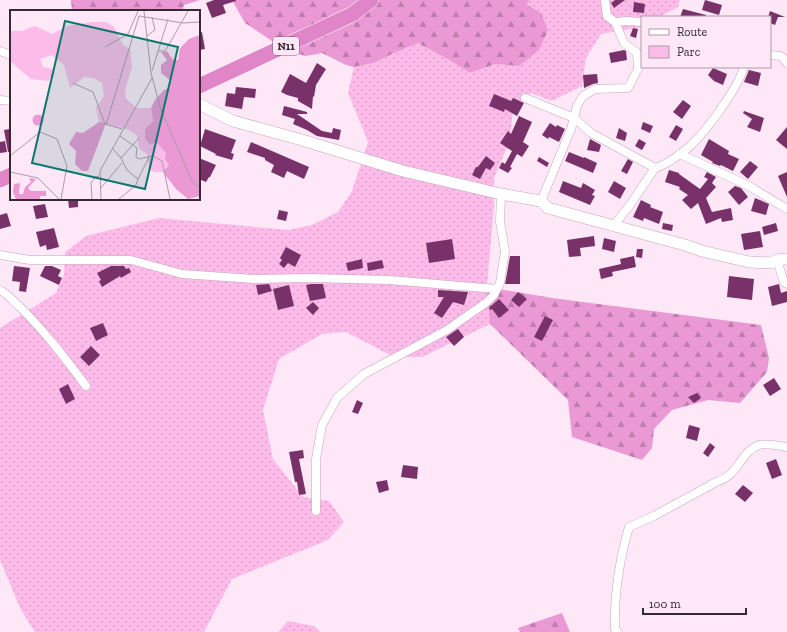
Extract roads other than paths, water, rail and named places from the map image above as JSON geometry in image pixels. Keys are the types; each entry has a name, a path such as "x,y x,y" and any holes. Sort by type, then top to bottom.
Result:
{"highway":[{"name":"N11","path":"200,86 353,14 371,0"},
{"path":"0,180 10,175"}],"street":[{"path":"541,201 571,129 577,106 583,96 595,89 628,88 638,69 637,53 624,43 615,22 607,16 605,0"},
{"path":"615,22 641,22"},
{"path":"0,51 10,55"},
{"path":"771,55 781,56 787,62"},
{"path":"614,225 630,205 655,168 680,154 690,146 710,123 729,96 744,68"},
{"path":"525,98 574,118 591,132 655,168"},
{"path":"0,100 10,101"},
{"path":"200,104 233,121 302,140 403,171 501,194 541,201 548,208 614,225 702,251 749,262 771,263 782,259 784,282 787,284"},
{"path":"680,154 749,186 787,209"},
{"path":"316,511 316,459 322,425 338,398 364,374 447,330 487,302 494,295 500,283 504,251 500,222 501,194"},
{"path":"0,255 30,260 131,260 182,274 254,279 309,278 389,280 497,289"},
{"path":"0,290 25,312 56,344 86,386"},
{"path":"618,632 615,629 616,594 625,541 629,527 654,516 718,481 725,479 734,471 746,453 760,444 787,447"}]}
